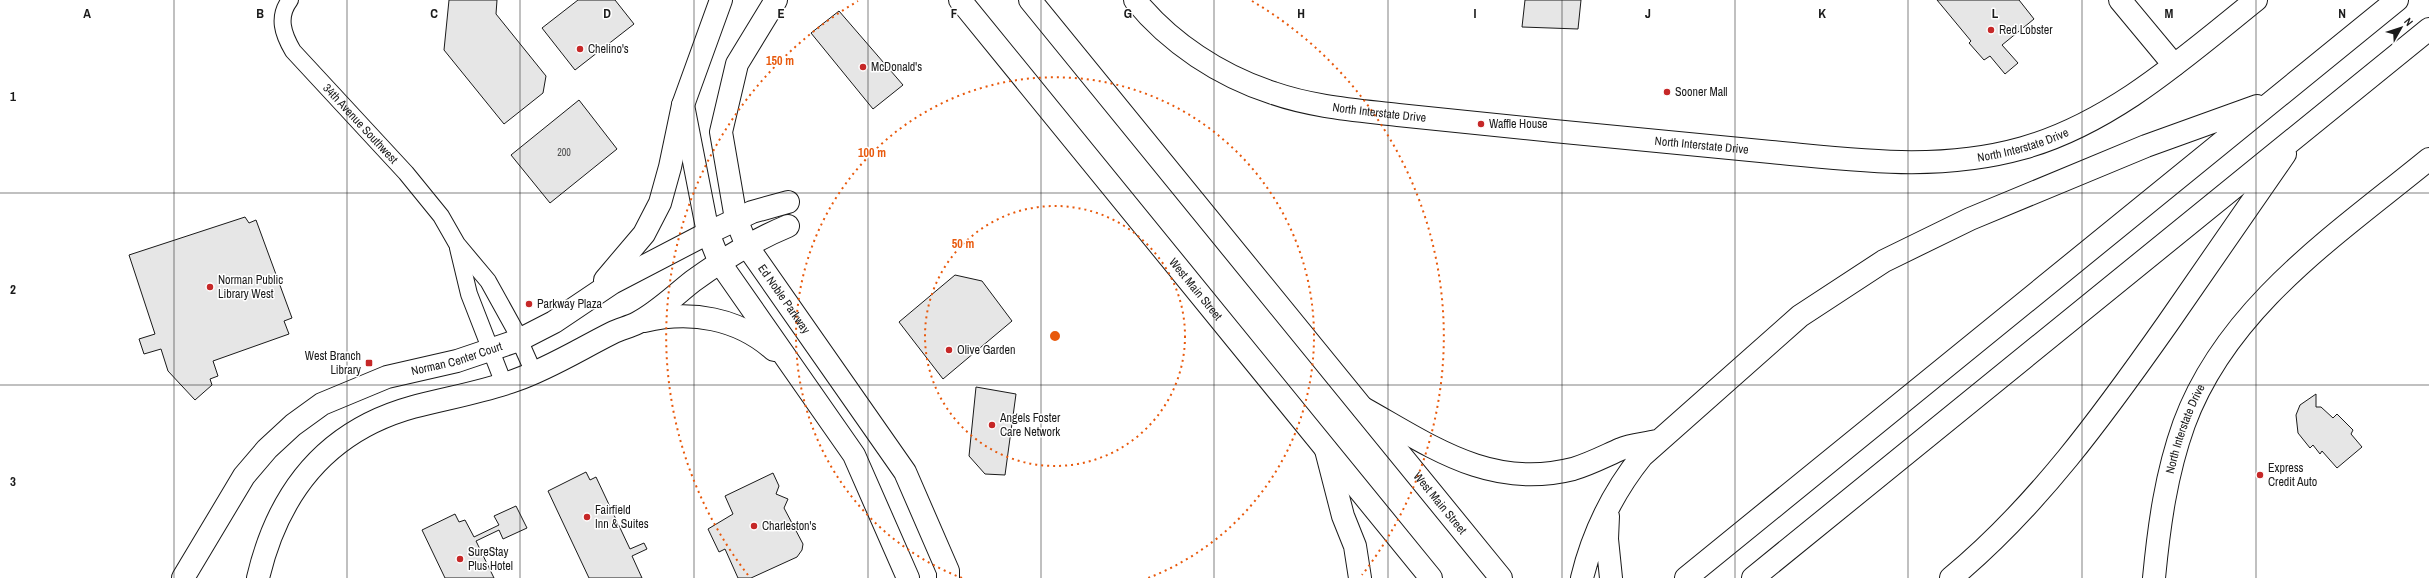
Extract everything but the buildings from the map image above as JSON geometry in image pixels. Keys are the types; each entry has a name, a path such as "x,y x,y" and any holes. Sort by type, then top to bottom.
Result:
{"main road":[{"path":"583,303 617,268 644,234 653,219 670,167 682,105 721,0"},
{"name":"Ed Noble Parkway","path":"776,0 737,64 721,132 736,219 747,246 905,472 948,571 948,578"},
{"name":"West Main Street","path":"960,0 1431,578"},
{"name":"West Main Street","path":"1030,0 1501,578"},
{"name":"North Interstate Drive","path":"1134,0 1164,32 1215,68 1270,93 1299,101 1359,110 1469,122 1907,164 1981,158 2024,148 2054,137 2119,104 2174,65 2256,0"},
{"path":"2120,0 2174,65"},
{"path":"1686,578 2397,0"},
{"path":"1753,578 2429,28"},
{"path":"1582,578 1594,536 1609,503 1626,475 1656,441 1800,316 1884,261 1970,219 2146,146 2273,100"},
{"path":"682,105 708,233 720,263 854,455 908,578"},
{"path":"1951,578 2025,509 2091,429 2141,362 2300,134"},
{"name":"North Interstate Drive","path":"2154,578 2163,503 2181,435 2193,404 2227,343 2273,290 2429,159"},
{"name":"Norman Center Court","path":"183,578 244,476 267,450 293,425 322,404 387,376 457,361 519,340 554,322 612,283 708,233 752,212 788,202"},
{"path":"637,323 720,263 762,236 788,226"},
{"path":"258,578 266,548 278,515 298,485 320,458 350,435 380,418 413,407 504,384 534,373 582,351 612,332 637,323 663,317 697,315 722,321 761,338 793,367"},
{"path":"1363,408 1453,458 1477,468 1511,473 1535,474 1573,469 1622,448 1656,441"},
{"path":"1326,450 1343,516 1355,546 1360,578"},
{"path":"1609,503 1607,539 1611,578"}],"street":[{"name":"34th Avenue Southwest","path":"290,0 282,15 283,26 293,51 406,174 441,216 457,244 488,281 519,340 534,373"},
{"name":"34th Avenue Southwest","path":"457,244 469,294 504,384"}],"place":[{"name":"Red Lobster","path":"1991,30"},
{"name":"Chelino's","path":"580,49"},
{"name":"McDonald's","path":"863,67"},
{"name":"Sooner Mall","path":"1667,92"},
{"name":"Waffle House","path":"1481,124"},
{"name":"Norman Public Library West","path":"210,287"},
{"name":"Parkway Plaza","path":"529,304"},
{"name":"Olive Garden","path":"949,350"},
{"name":"West Branch Library","path":"369,363"},
{"name":"Angels Foster Care Network","path":"992,425"},
{"name":"Express Credit Auto","path":"2260,475"},
{"name":"Fairfield Inn & Suites","path":"587,517"},
{"name":"Charleston's","path":"754,526"},
{"name":"SureStay Plus Hotel","path":"460,559"}]}
